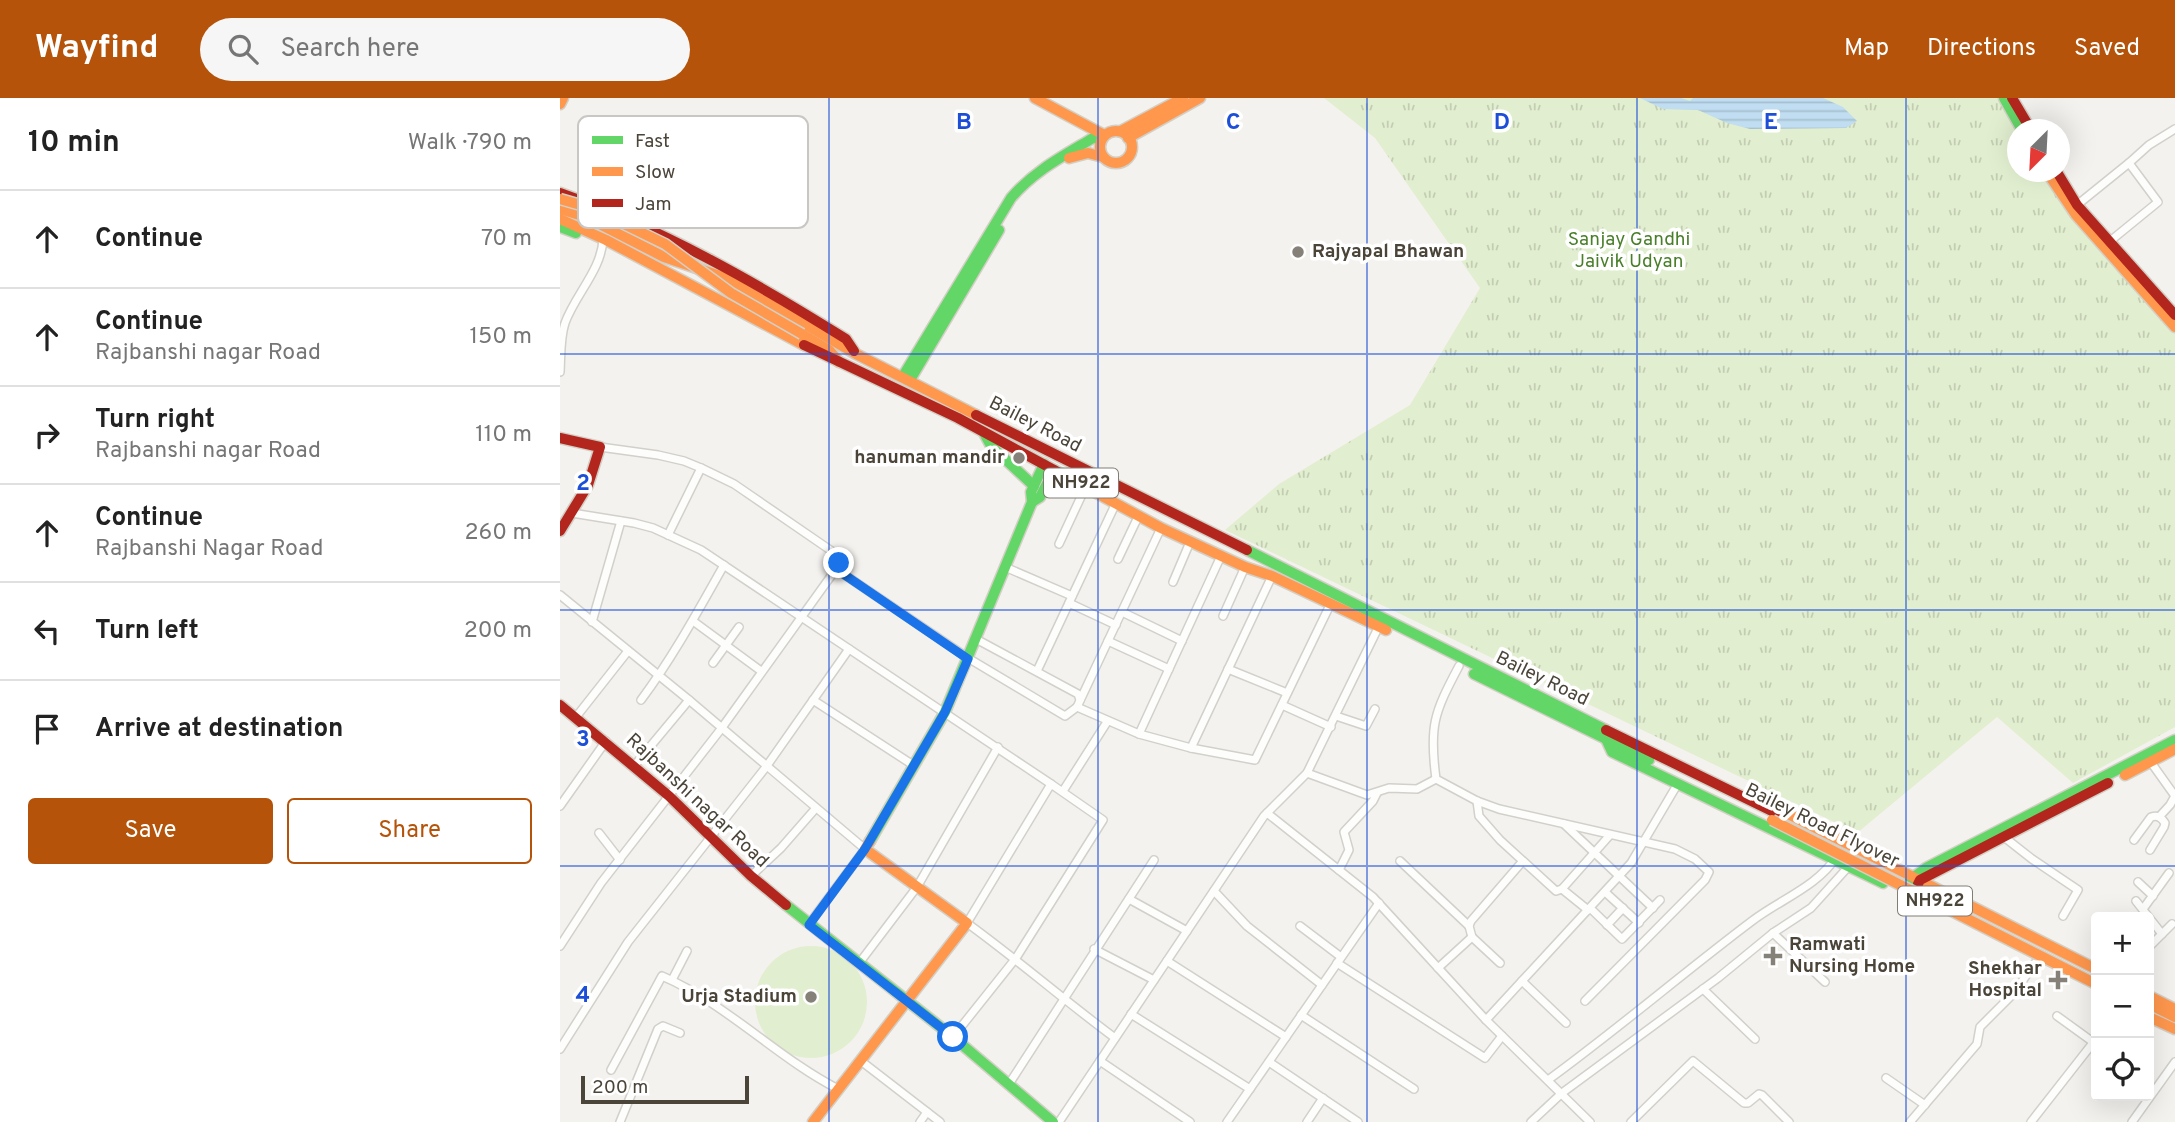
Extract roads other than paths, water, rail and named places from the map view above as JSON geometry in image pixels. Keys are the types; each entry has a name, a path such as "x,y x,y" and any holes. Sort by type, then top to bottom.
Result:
{"main road":[{"path":"560,104 563,98"},
{"path":"1035,98 1102,137"},
{"path":"1125,135 1183,98"},
{"path":"1125,135 1200,98"},
{"path":"2004,98 2016,119"},
{"path":"2012,98 2024,119"},
{"path":"1113,130 1125,135 1132,149 1126,160 1114,163 1088,153 1076,155 1040,175 1028,185 906,378 1011,198 1024,181 1037,170 1093,138 1102,137 1113,130"},
{"path":"1102,137 1099,148 1102,157"},
{"path":"2054,182 2076,215 2174,319"},
{"path":"2063,182 2077,205 2174,319"},
{"path":"560,193 578,199"},
{"path":"560,199 578,204"},
{"name":"Bailey Road","path":"560,209 578,215"},
{"name":"Bailey Road","path":"560,219 578,227"},
{"path":"560,227 586,237 603,238"},
{"name":"Bailey Road","path":"580,228 839,362 983,432 1088,487 1138,517 1245,567 1331,603 1607,735"},
{"name":"Bailey Road","path":"607,228 664,257 723,276 856,354 1216,534 1607,735"},
{"path":"632,228 665,244 731,293 829,350 839,362"},
{"path":"644,228 738,275 846,339 856,354"},
{"path":"983,432 991,446 1034,486"},
{"path":"560,438 600,447 588,485 560,531"},
{"path":"813,1122 967,923 865,849 945,712 1032,502 1031,492 1044,464"},
{"path":"1032,502 1041,497 1054,470"},
{"path":"1088,487 1151,517 1157,518 1160,515 1106,480"},
{"path":"1216,534 1182,524 1178,528 1267,574"},
{"name":"Rajbanshi nagar Road","path":"560,705 669,796 751,876 809,925 907,999 1053,1122"},
{"path":"2091,966 1615,729 1607,735 1612,752 2091,986"},
{"name":"Bailey Road Flyover","path":"1607,735 2092,975"},
{"path":"1917,878 2004,837 2147,760 2175,740"},
{"path":"1906,894 1917,878 2147,760 2175,749"},
{"name":"Bailey Road Flyover","path":"1774,817 2091,981"},
{"path":"1873,878 1882,860"},
{"path":"1945,913 1955,897"},
{"path":"2015,947 2023,932"},
{"path":"2051,966 2059,950"},
{"path":"2154,998 2175,1009"},
{"path":"2154,1006 2175,1017"},
{"path":"2154,1014 2175,1024"},
{"path":"2154,1019 2175,1029"}],"street":[{"path":"2077,205 2149,145 2175,129"},
{"path":"2109,242 2158,202 2129,163"},
{"path":"560,372 560,342 565,322 601,254 603,238"},
{"path":"560,946 601,883 721,729 839,563 835,554 734,484 684,461 600,447"},
{"path":"668,535 701,468"},
{"path":"1059,544 1088,487"},
{"path":"1037,671 1115,505"},
{"path":"572,513 634,523 701,550 1104,820 1016,958 953,1037"},
{"path":"1118,559 1138,517"},
{"path":"592,622 621,521"},
{"path":"836,569 968,659 1060,716 1068,716 1079,703 1161,528"},
{"path":"1173,582 1190,542"},
{"path":"1139,734 1221,556"},
{"path":"641,699 659,676 724,565"},
{"path":"1005,567 1116,625"},
{"path":"1223,616 1245,567"},
{"path":"1191,748 1267,574"},
{"path":"560,595 865,849 809,925"},
{"path":"976,639 1078,694 1079,703 1107,722 1191,748 1255,760 1331,603"},
{"path":"1122,612 1182,641"},
{"path":"693,621 761,671"},
{"path":"1059,1122 1267,813 1307,773 1379,626"},
{"path":"713,663 738,627"},
{"path":"1108,641 1169,669"},
{"path":"560,1049 628,942 766,767 849,649"},
{"path":"576,717 628,651"},
{"path":"1436,779 1432,746 1434,716 1459,666"},
{"path":"1228,668 1287,694"},
{"path":"634,766 689,700"},
{"path":"813,700 913,765"},
{"path":"1282,705 1331,727"},
{"path":"1336,716 1366,726 1375,709"},
{"path":"1063,791 1107,722"},
{"path":"560,806 606,741"},
{"path":"860,962 917,887 998,747"},
{"path":"2147,760 2175,796 2159,817"},
{"path":"1307,773 1362,794 1377,793 1389,788 1417,789 1436,779"},
{"path":"1436,779 1477,801 1675,849 1695,859 1709,872 1585,1001"},
{"path":"1051,783 967,923 1016,958 1063,999 1115,1038"},
{"path":"1486,1020 1618,877 1644,843 1677,785"},
{"path":"1339,870 1349,850 1344,832 1377,793"},
{"path":"1477,801 1481,819 1522,862 1552,889 1558,891 1610,835"},
{"path":"751,876 781,848 816,808"},
{"path":"1267,813 1378,903 1486,1020 1590,1122"},
{"path":"2134,840 2151,817 2159,817 2165,823 2164,827 2150,850"},
{"path":"1564,824 1653,908"},
{"path":"599,833 620,859"},
{"path":"2004,837 2078,890 2063,916"},
{"path":"1548,1080 1754,920 1812,884 1835,859 1845,842"},
{"path":"1009,1084 1154,860"},
{"path":"1400,861 1469,926 1472,937 1500,962"},
{"path":"1469,926 1522,862"},
{"path":"1531,1122 1562,1093 1703,989 1773,933 1811,908 1849,866"},
{"path":"2147,912 2153,896 2169,873"},
{"path":"2137,882 2153,896"},
{"path":"1562,888 1622,939 1660,900"},
{"path":"1214,891 1247,926 1322,985"},
{"path":"1605,892 1639,923"},
{"path":"1129,899 1187,931"},
{"path":"2136,901 2144,912"},
{"path":"1227,1122 1378,903"},
{"path":"1607,925 1623,908"},
{"path":"2154,924 2162,934"},
{"path":"2154,942 2172,924"},
{"path":"1300,926 1339,960 1485,1058 1502,1035"},
{"path":"1773,933 1825,982"},
{"path":"1438,968 1472,937"},
{"path":"1094,949 1154,981"},
{"path":"672,980 687,951"},
{"path":"1910,1122 1977,1044 1980,1027 2012,994 2038,959"},
{"path":"1167,961 1286,1037"},
{"path":"611,1070 663,976 702,996 815,1077 838,1089"},
{"path":"1522,981 1566,1023"},
{"path":"1703,989 1755,1039"},
{"path":"1131,1014 1250,1089"},
{"path":"1301,1015 1414,1089"},
{"path":"2057,1016 2092,1038"},
{"path":"620,1122 658,1029 663,1026 680,1033"},
{"path":"2031,1122 2091,1045"},
{"path":"861,1061 940,1122"},
{"path":"1100,1061 1190,1122"},
{"path":"1631,1122 1694,1061 1745,1103 1757,1095 1762,1095 1789,1122"},
{"path":"1269,1062 1358,1122"},
{"path":"2132,1122 2175,1062"},
{"path":"1886,1078 1925,1105"},
{"path":"1307,1122 1323,1098"},
{"path":"920,1122 927,1112"}],"water":[{"path":"1640,98 1681,98 1690,101 1693,98 1823,98 1843,107 1857,121 1846,128 1750,129 1727,123 1698,110 1663,109"}],"place":[{"name":"Rajyapal Bhawan","path":"1298,252"},
{"name":"hanuman mandir","path":"1019,458"},
{"name":"Ramwati Nursing Home","path":"1773,956"},
{"name":"Shekhar Hospital","path":"2058,980"},
{"name":"Urja Stadium","path":"811,997"}],"park label":[{"name":"Sanjay Gandhi Jaivik Udyan","path":"1629,251"}]}
